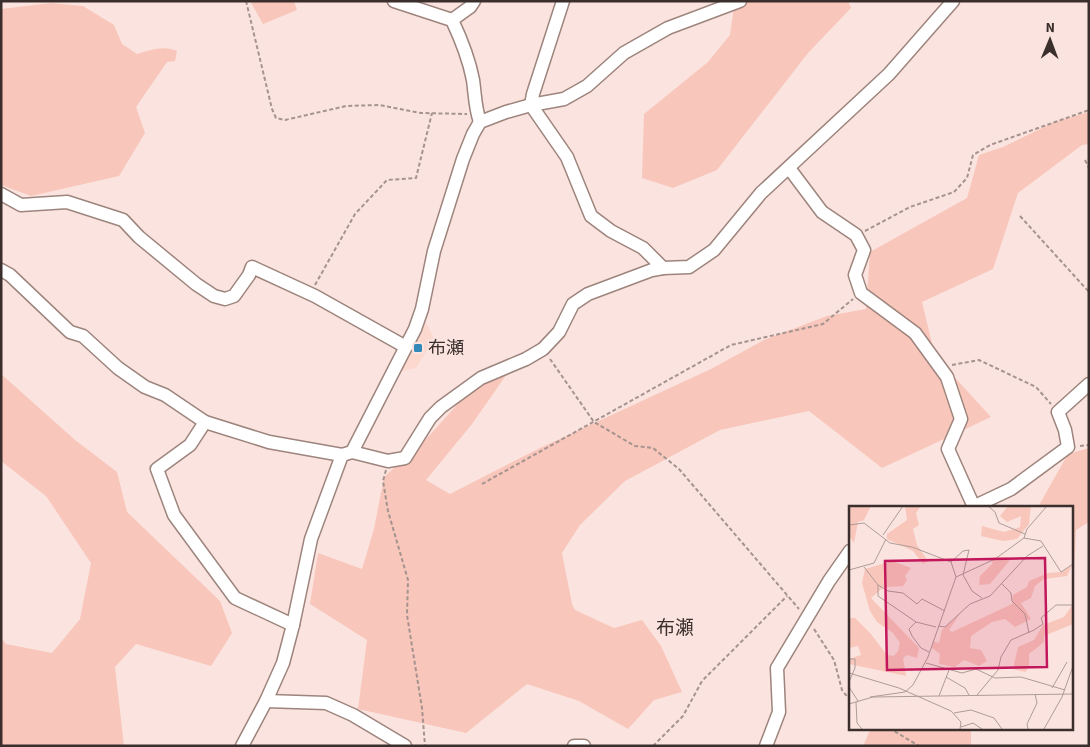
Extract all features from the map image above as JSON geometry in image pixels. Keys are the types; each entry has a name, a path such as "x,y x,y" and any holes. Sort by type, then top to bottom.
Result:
{"street":[{"path":"242,746 266,701 283,663 293,626 311,540 347,454 406,347 422,309 434,251 463,159 479,118 472,78 462,42 452,20 394,1"},
{"path":"452,20 470,7 474,1"},
{"path":"563,1 532,94 531,105 567,157 590,216 611,231 643,248 663,268"},
{"path":"479,118 531,105 564,100 587,86 624,53 668,28 740,1"},
{"path":"1,270 10,275 70,332 83,336 118,368 145,387 165,395 206,422 269,442 388,461 405,458 430,418 441,407 481,378 526,359 543,349 559,332 573,304 588,294 652,270 689,267 714,250 761,193 889,74 953,1"},
{"path":"789,168 822,212 856,235 864,250 855,276 861,293 915,333 947,377 961,419 948,449 974,506"},
{"path":"1,194 21,205 67,202 123,220 196,284 214,296 225,299 234,296 252,267 310,293 406,347"},
{"path":"976,506 1011,489 1068,447 1065,430 1058,412 1089,384"},
{"path":"206,422 190,445 157,469 174,514 235,598 293,626"},
{"path":"766,746 779,712 777,668 829,581 849,552"},
{"path":"266,701 326,703 353,715 405,746"},
{"path":"574,746 584,746"}],"path":[{"path":"246,1 272,109 276,118 285,120 346,106 379,105 421,113 479,118"},
{"path":"856,235 910,207 954,192 967,178 973,155 990,145 1089,110"},
{"path":"310,293 355,214 387,180 416,178 432,113"},
{"path":"1084,160 1089,168"},
{"path":"1020,216 1089,292"},
{"path":"482,484 731,345 823,324 861,293"},
{"path":"543,349 594,422 635,446 653,448 679,469 807,618 834,660 842,690 849,699"},
{"path":"940,367 979,360 1036,388 1058,412"},
{"path":"388,461 383,482 388,511 408,580 407,615 422,708 425,746"},
{"path":"653,746 683,716 702,681 787,595"},
{"path":"892,730 919,746"}],"shaded area":[{"path":"250,1 294,1 297,10 263,24"},
{"path":"735,1 848,1 851,8 808,53 717,170 673,188 642,178 644,114 708,62 730,35"},
{"path":"51,3 83,6 114,25 122,44 137,54 162,48 177,51 175,61 167,62 136,107 145,133 119,176 31,196 1,185 1,9"},
{"path":"1089,112 1089,144 1082,145 1018,193 993,269 922,302 935,356 991,417 882,468 809,411 720,430 625,481 580,525 562,553 572,604 575,610 614,628 642,620 661,646 682,692 654,700 628,729 579,701 527,684 466,733 358,709 367,640 310,604 318,553 362,569 374,529 384,477 428,437 463,398 502,366 509,371 472,424 426,480 450,494 538,449 711,369 764,340 827,316 866,309 870,252 967,198 979,155 1003,147 1054,122"},
{"path":"426,322 434,339 416,368 397,372"},
{"path":"1,374 75,440 117,472 127,512 220,601 232,633 211,666 136,644 115,667 124,746 1,746 1,638 6,644 52,653 80,619 91,563 46,496 1,461"},
{"path":"1089,448 1089,522 1076,530 1074,574 1072,577 1072,506 1039,506 1068,454"},
{"path":"870,730 971,730 971,746 863,746"}],"place":[{"name":"布瀬","path":"418,348"}],"district":[{"name":"布瀬","path":"675,627"}]}
